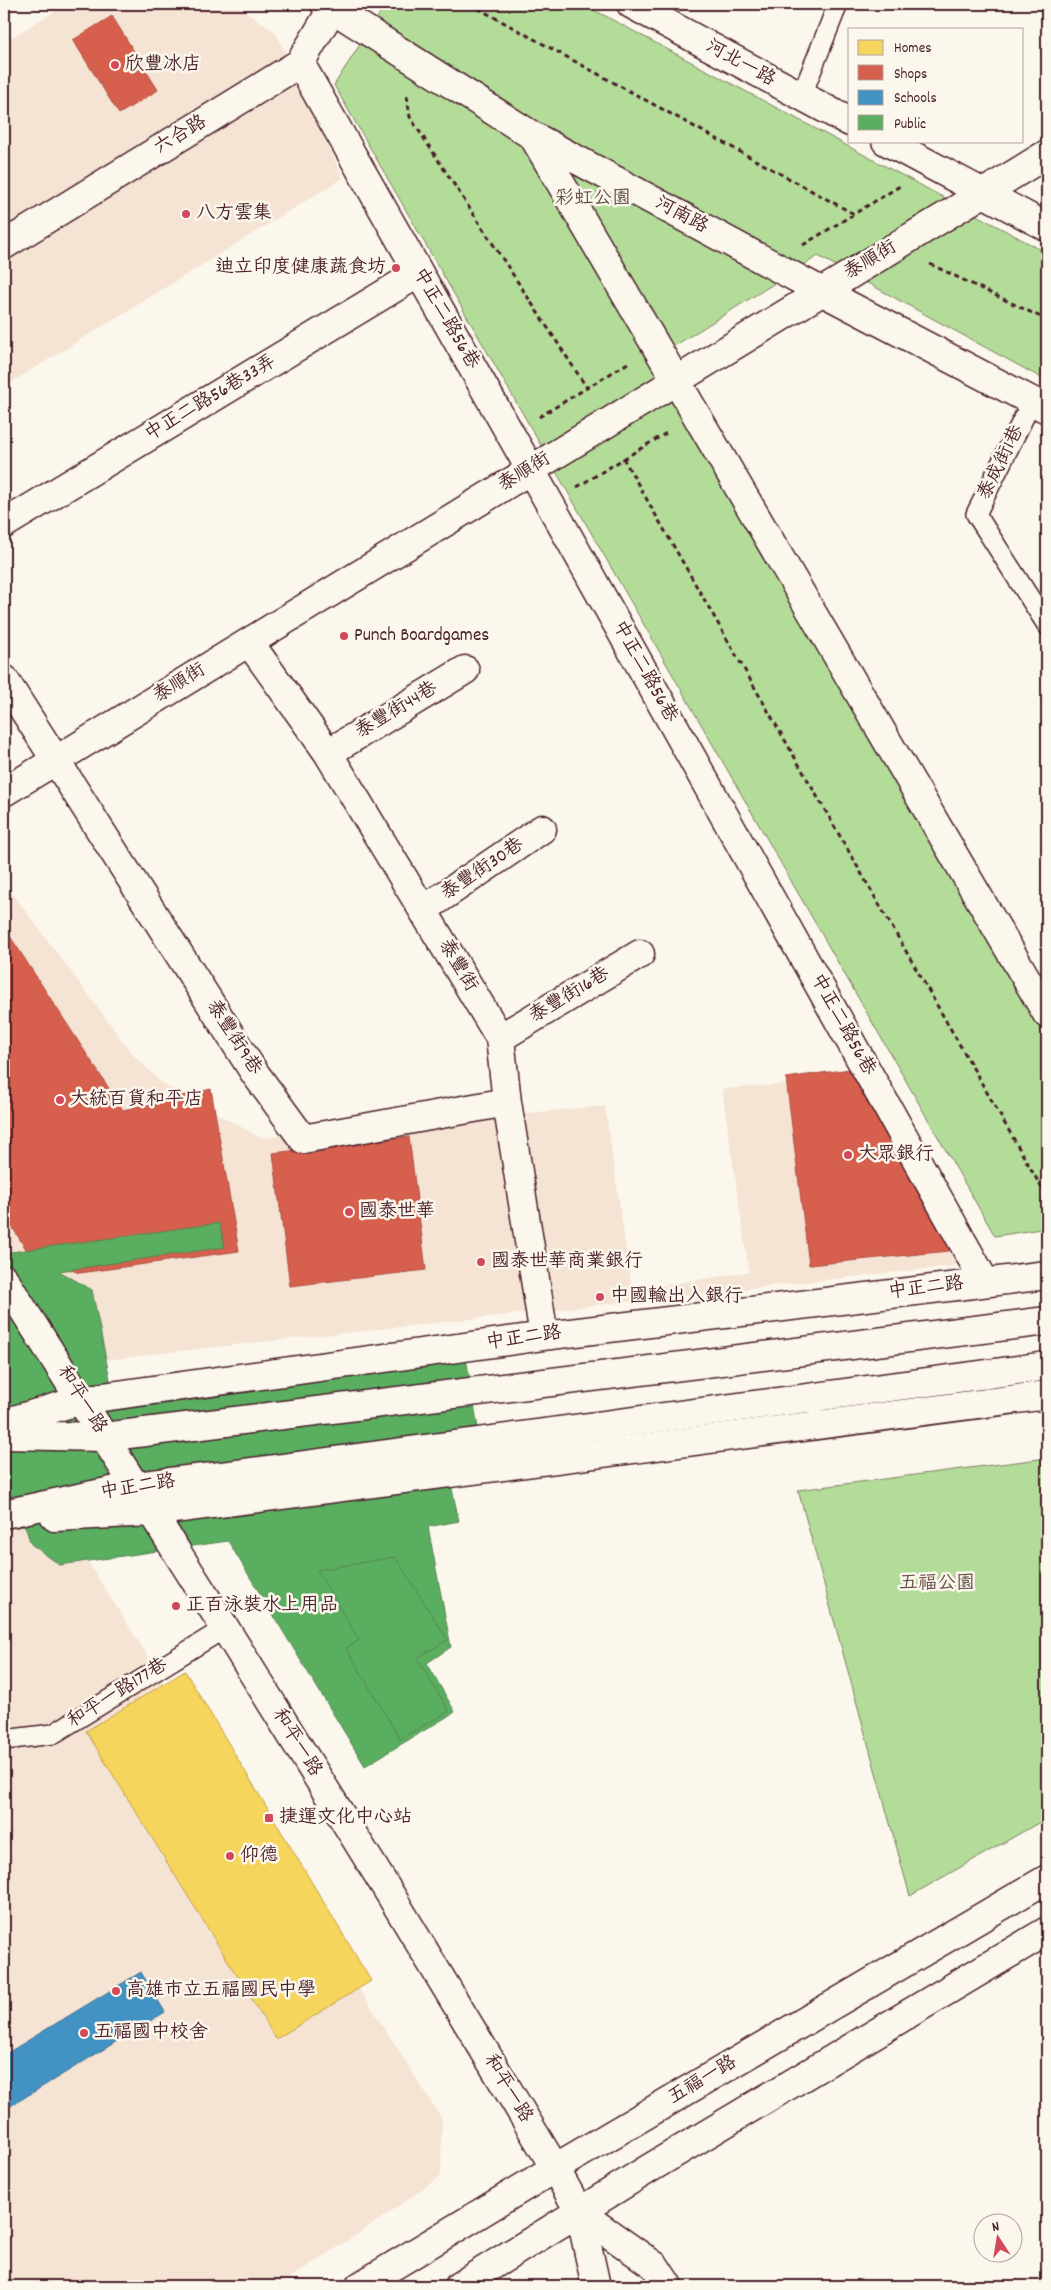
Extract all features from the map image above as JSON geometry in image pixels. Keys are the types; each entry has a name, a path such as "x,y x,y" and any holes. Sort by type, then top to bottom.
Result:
{"street":[{"name":"河北一路","path":"631,4 848,121"},
{"name":"河南路","path":"331,5 533,136 821,291 1040,405"},
{"name":"六合路","path":"4,245 300,63 331,5"},
{"name":"中正二路56巷","path":"300,63 550,504 985,1282"},
{"path":"533,136 1047,1014"},
{"path":"888,142 1047,227"},
{"name":"泰順街","path":"4,792 1047,154"},
{"name":"中正二路56巷33弄","path":"4,524 419,273"},
{"name":"泰豐街","path":"249,642 328,753 500,1038 507,1102 544,1336"},
{"name":"泰豐街44巷","path":"328,753 466,670"},
{"path":"4,679 54,761"},
{"name":"泰豐街9巷","path":"54,761 254,1072 303,1139 507,1102"},
{"name":"泰豐街30巷","path":"423,910 542,830"},
{"name":"泰豐街16巷","path":"500,1038 640,954"},
{"name":"中正二路","path":"4,1423 81,1400 544,1336 1047,1275"},
{"name":"和平一路","path":"4,1279 225,1628 390,1894 555,2168 580,2213 596,2286"},
{"path":"4,1435 104,1437 1047,1321"},
{"name":"中正二路","path":"4,1514 135,1486 1047,1366"},
{"name":"中正二路","path":"4,1519 151,1512 1047,1395"},
{"name":"五福一路","path":"360,2286 555,2168 1047,1879"},
{"path":"459,2286 650,2168 1047,1931"},
{"name":"和平一路","path":"580,2213 655,2266 668,2286"}],"lane":[{"path":"801,97 838,4"},
{"name":"泰成街1巷","path":"1040,405 976,514 1047,625"},
{"name":"和平一路177巷","path":"4,1740 53,1734 225,1628"}],"path":[{"path":"470,4 854,214"},
{"path":"418,63 407,93 410,117 587,388"},
{"path":"771,264 932,166"},
{"path":"923,261 1047,320"},
{"path":"510,434 656,346"},
{"path":"550,504 623,458 697,416"},
{"path":"623,458 1047,1197"}],"shaded area":[{"path":"67,4 235,4 276,33 343,178 4,387 4,42"},
{"path":"4,882 133,1055 163,1084 261,1138 605,1106 632,1290 749,1272 722,1089 856,1079 961,1265 162,1353 4,1373"},
{"path":"4,1430 442,2119 441,2176 367,2228 277,2286 4,2286"}],"green space":[{"name":"彩虹公園","path":"386,4 583,4 1047,253 1047,381 818,256 652,360 1047,1041 1047,1228 995,1236 334,85"},
{"name":"五福公園","path":"1047,1458 1047,1818 910,1896 798,1490"}],"building: Homes":[{"name":"仰德","path":"185,1671 371,1981 276,2039 86,1731"}],"building: Shops":[{"name":"欣豐冰店","path":"112,16 158,90 119,114 73,40"},
{"name":"大統百貨和平店","path":"4,927 123,1110 211,1089 239,1251 80,1273 31,1257 4,1214"},
{"name":"大眾銀行","path":"850,1069 945,1230 949,1251 809,1265 786,1078"},
{"name":"國泰世華","path":"409,1137 426,1270 290,1286 273,1153"}],"building: Schools":[{"name":"五福國中校舍","path":"141,1972 165,2012 4,2110 4,2055"}],"building: Public":[{"path":"219,1223 225,1247 59,1271 92,1290 115,1404 463,1340 486,1475 450,1480 459,1521 428,1527 451,1647 427,1663 455,1712 365,1766 228,1541 60,1565 31,1544 25,1526 4,1529 4,1253"},
{"path":"395,1557 448,1640 417,1658 449,1711 400,1739 346,1648 359,1640 317,1570"}],"place":[{"name":"欣豐冰店","path":"115,65"},
{"name":"八方雲集","path":"186,214"},
{"name":"迪立印度健康蔬食坊","path":"396,268"},
{"name":"Punch Boardgames","path":"344,636"},
{"name":"大統百貨和平店","path":"60,1100"},
{"name":"大眾銀行","path":"848,1155"},
{"name":"國泰世華","path":"349,1212"},
{"name":"國泰世華商業銀行","path":"481,1262"},
{"name":"中國輸出入銀行","path":"600,1297"},
{"name":"正百泳裝水上用品","path":"176,1606"},
{"name":"捷運文化中心站","path":"269,1818"},
{"name":"仰德","path":"230,1856"},
{"name":"高雄市立五福國民中學","path":"116,1991"},
{"name":"五福國中校舍","path":"84,2033"}]}
